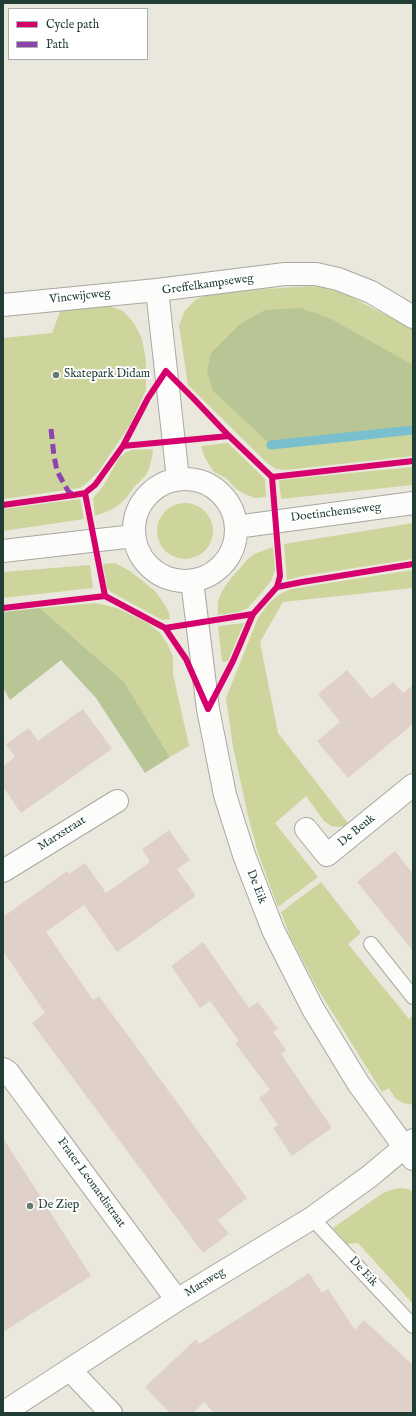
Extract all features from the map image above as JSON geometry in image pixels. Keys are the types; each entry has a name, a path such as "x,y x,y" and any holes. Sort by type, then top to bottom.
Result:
{"street":[{"name":"Greffelkampseweg","path":"178,480 157,290 285,274 316,274 338,279 371,292 413,316"},
{"name":"Vincwijcweg","path":"3,305 157,290"},
{"path":"185,478 201,481 215,489 227,500 234,515 236,527 233,548 225,562 213,573 198,580 192,581 182,581 164,577 149,568 139,553 134,536 135,518 141,502 154,489 169,481 185,478"},
{"name":"Doetinchemseweg","path":"236,527 413,503"},
{"path":"3,551 134,536"},
{"name":"De Eik","path":"192,581 213,735 226,795 244,855 273,930 313,1009 358,1083 410,1149"},
{"name":"De Beuk","path":"306,829 327,855 413,785"},
{"name":"Marxstraat","path":"4,867 117,800"},
{"name":"Frater Leonardistraat","path":"3,1069 8,1072 177,1300"},
{"name":"Marsweg","path":"3,1413 177,1300 312,1218 410,1149"},
{"path":"70,1370 111,1413"}],"lane":[{"path":"372,944 413,997"},
{"name":"De Eik","path":"312,1218 413,1326"}],"green space":[{"path":"309,286 326,288 347,295 413,329 413,456 286,470 276,469 267,463 188,385 179,326 184,312 195,300 211,293"},
{"path":"99,304 123,311 134,323 142,339 146,361 146,390 130,425 98,472 80,488 3,499 3,338 52,333 61,309"},
{"path":"301,308 331,319 413,365 413,430 271,445 213,391 207,372 211,353 240,324 265,310"},
{"path":"228,443 265,479 266,497 255,498 245,494 236,489 226,478 214,472 205,458 201,446"},
{"path":"153,449 149,469 127,497 111,510 95,516 93,498 104,485 119,458 131,450"},
{"path":"413,467 413,485 281,499 279,480"},
{"path":"80,499 84,519 3,531 3,509"},
{"path":"185,503 200,508 208,516 213,531 208,546 200,554 185,559 170,554 162,546 157,531 162,516 170,508"},
{"path":"413,523 413,559 302,576 287,580 284,544"},
{"path":"273,547 275,570 271,581 263,591 248,608 239,612 218,615 218,601 228,582 254,554"},
{"path":"115,563 130,571 155,591 165,605 170,619 162,620 111,592 107,588 103,564"},
{"path":"90,565 93,588 3,598 3,572"},
{"path":"413,570 413,588 283,602 260,642 278,733 348,823 344,826 331,826 324,821 306,796 275,823 318,877 278,907 258,853 248,816 233,747 226,698 258,618 269,603 280,594 291,589"},
{"path":"96,603 117,608 148,623 161,634 168,645 173,657 173,674 189,746 170,757 124,682 40,608"},
{"path":"40,608 124,682 170,757 145,773 96,698 61,660 10,700 3,688 3,612"},
{"path":"244,623 228,661 222,661 218,626"},
{"path":"321,882 361,933 348,944 409,1019 413,1016 413,1105 403,1103 395,1098 389,1088 382,1092 317,988 290,936 281,912"},
{"path":"399,1188 408,1189 413,1192 413,1304 358,1243 347,1244 333,1228 383,1193"}],"building":[{"path":"347,670 372,699 393,682 403,693 413,685 413,724 348,778 317,741 340,722 318,694"},
{"path":"83,709 112,749 21,813 3,787 3,766 15,757 6,744 29,728 38,741"},
{"path":"169,830 190,860 177,869 196,896 117,952 84,905 46,932 93,1000 99,996 247,1198 218,1220 229,1234 203,1253 32,1023 45,1013 3,951 3,917 67,871 69,874 85,863 106,893 150,862 142,849"},
{"path":"395,851 413,874 413,951 357,882"},
{"path":"203,942 249,1008 258,1002 278,1029 273,1032 286,1050 281,1054 332,1128 292,1156 273,1128 278,1125 259,1098 270,1090 235,1043 239,1041 210,1001 200,1008 171,966"},
{"name":"De Ziep","path":"3,1138 91,1276 3,1332"},
{"path":"309,1273 322,1293 328,1289 355,1330 364,1320 413,1365 413,1413 214,1413 204,1402 193,1413 170,1413 145,1387 196,1339 199,1344"}],"waterway":[{"path":"271,445 413,430"}],"marked path":[{"path":"51,429 57,471 68,491 74,495"}],"cycle path":[{"path":"123,446 148,398 166,371 229,436"},
{"path":"229,436 272,477 280,576 277,587 253,614 165,628 105,596 85,493 95,485 123,446 229,436"},
{"path":"272,477 413,461"},
{"path":"3,505 85,493"},
{"path":"277,587 413,564"},
{"path":"3,608 105,596"},
{"path":"208,709 233,661 253,614"},
{"path":"165,628 186,659 208,709"}],"place":[{"name":"Skatepark Didam","path":"56,375"},
{"name":"De Ziep","path":"30,1206"}]}
